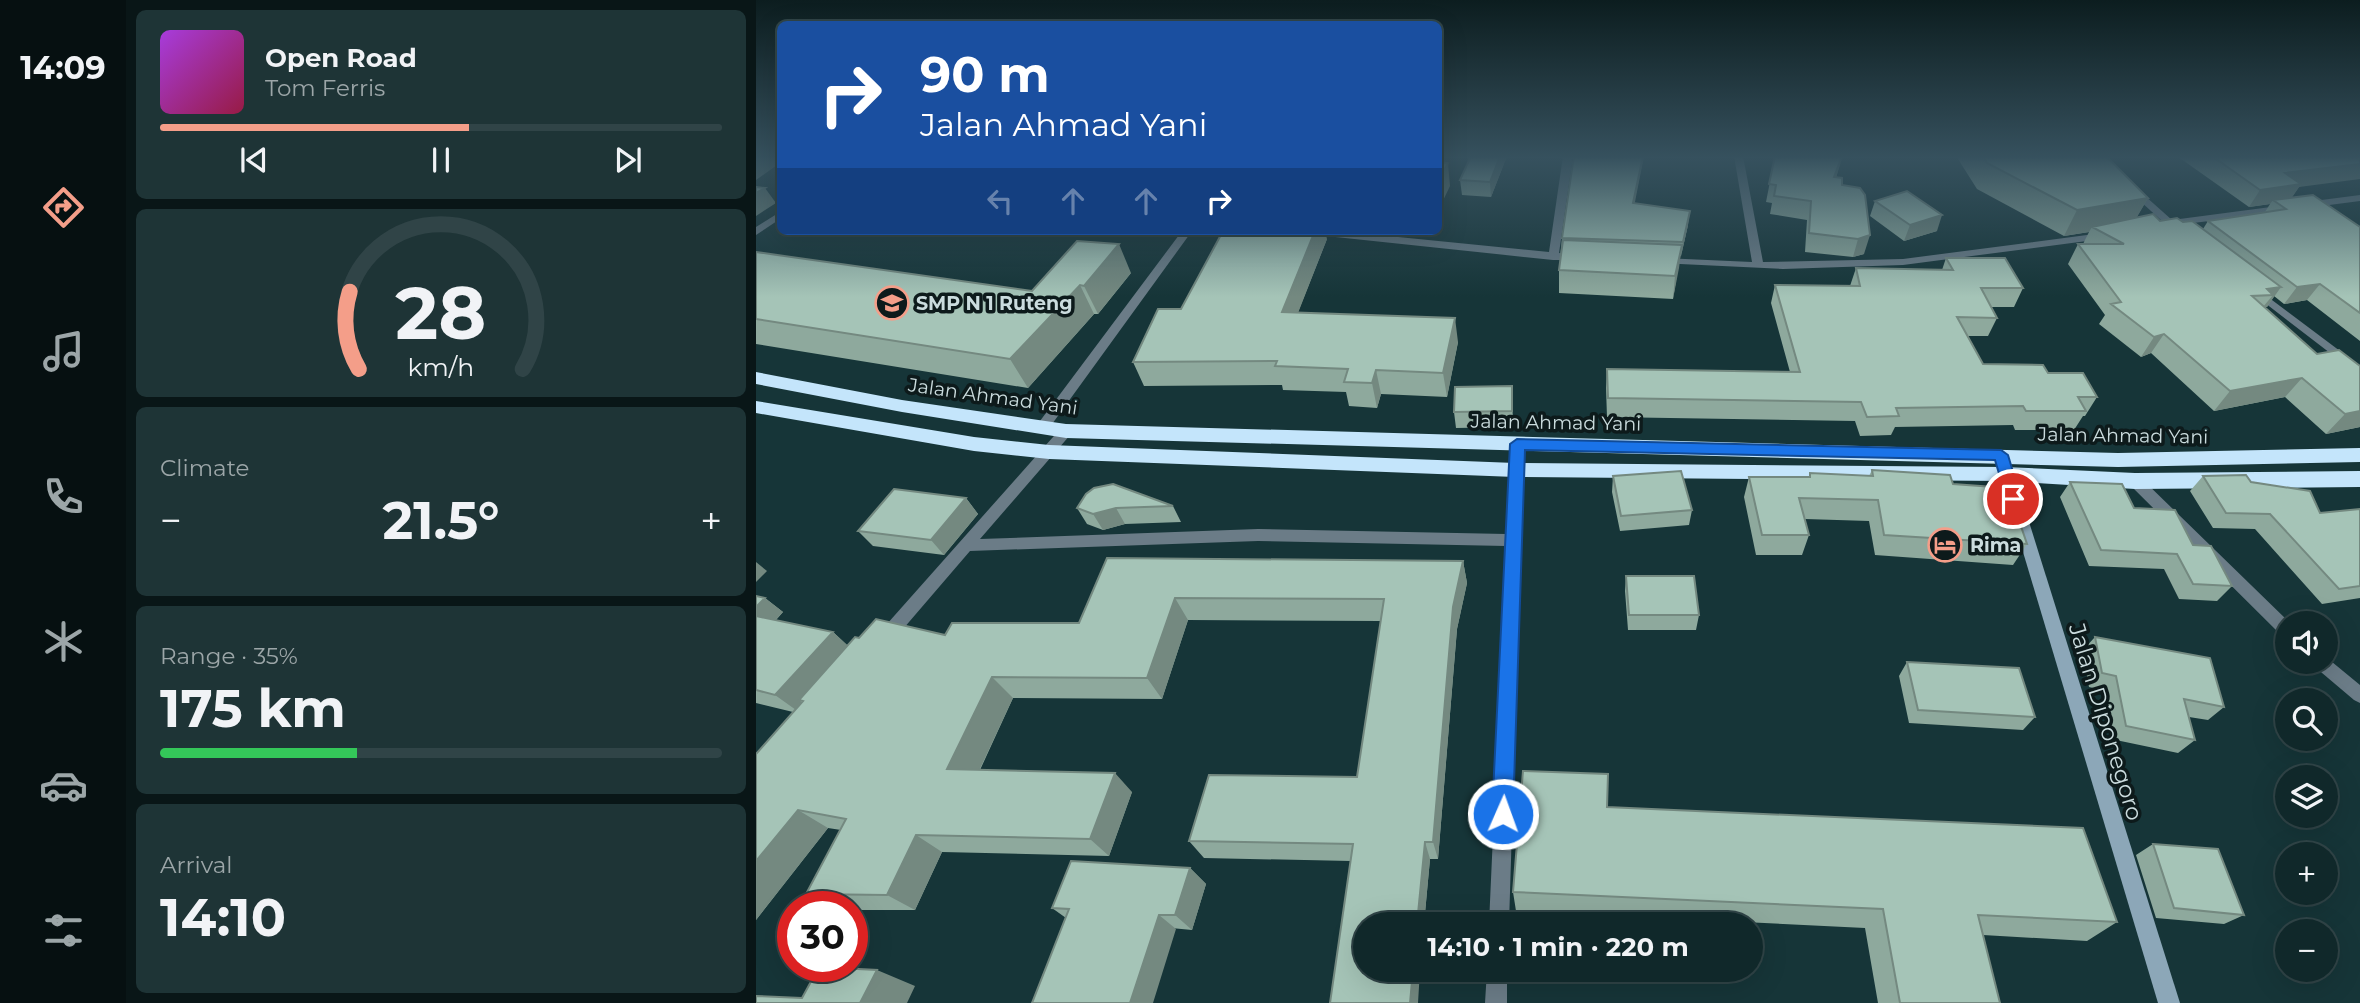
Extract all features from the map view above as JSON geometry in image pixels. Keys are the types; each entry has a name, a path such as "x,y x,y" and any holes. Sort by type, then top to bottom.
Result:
{"highway":[{"name":"Jalan Ahmad Yani","path":"756,377 1066,431 1517,444 2003,465 2136,481 2360,478"},
{"path":"756,399 776,382"},
{"name":"Jalan Ahmad Yani","path":"756,407 974,444 1049,452 1515,470 2003,465 2360,455"}],"street":[{"path":"1553,257 1561,203"},
{"path":"1747,203 1758,264"},
{"path":"2147,203 2179,231"},
{"path":"2156,225 2323,203"},
{"path":"756,232 777,217"},
{"path":"1648,260 1783,265 1903,262 2078,241 2117,233"},
{"path":"1042,428 1184,235"},
{"path":"1370,235 1553,257 1594,259"},
{"path":"2243,281 2360,372"},
{"path":"876,649 1066,431"},
{"path":"1499,912 1517,444"},
{"name":"Jalan Diponegoro","path":"2003,465 2169,1003"},
{"path":"2136,481 2275,618"},
{"path":"968,545 1258,535 1512,540"},
{"path":"2335,674 2360,695"},
{"path":"1496,1003 1497,982"}],"building":[{"path":"1567,203 1633,203 1690,211 1683,242 1562,238"},
{"path":"1811,203 1866,203 1870,235 1858,239 1809,233"},
{"path":"1878,203 1924,203 1942,215 1910,225"},
{"path":"2063,203 2120,203 2077,210"},
{"path":"2277,203 2324,203 2360,227 2360,313 2320,284 2297,287 2208,221 2286,209"},
{"path":"2153,214 2160,221 2177,218 2183,222 2192,221 2281,287 2267,289 2273,295 2252,296 2317,354 2339,350 2360,366 2360,411 2345,414 2302,378 2230,391 2164,334 2154,337 2111,304 2121,302 2078,244 2124,244 2092,227"},
{"path":"1221,235 1313,235 1282,312 1455,318 1443,373 1376,370 1372,383 1344,382 1348,369 1275,366 1277,361 1133,362 1158,309 1181,309"},
{"path":"1563,240 1682,245 1675,276 1559,270"},
{"path":"1077,241 1119,244 1084,286 1080,285 1010,359 756,319 756,252 1032,291"},
{"path":"1946,258 2005,258 2023,288 1981,288 1997,318 1957,317 1983,364 2043,365 2048,373 2083,373 2097,397 2078,397 2086,411 2026,411 2023,406 1896,408 1899,416 1867,417 1861,402 1608,398 1607,369 1800,372 1775,285 1860,286 1856,268 1953,270"},
{"path":"1512,386 1512,411 1454,412 1455,387"},
{"path":"1872,470 1950,475 1953,484 2008,488 2027,544 1884,535 1878,500 1799,498 1809,535 1762,535 1749,477 1810,477 1810,473 1873,476"},
{"path":"1681,471 1692,510 1621,516 1613,476"},
{"path":"2246,475 2251,482 2310,491 2320,513 2360,509 2360,586 2339,589 2270,514 2226,513 2203,476"},
{"path":"2070,482 2122,484 2134,508 2175,510 2193,545 2211,546 2232,586 2193,584 2177,554 2101,550"},
{"path":"1113,484 1173,506 1116,508 1093,514 1077,508 1086,494 1094,488"},
{"path":"894,489 966,498 931,540 858,531"},
{"path":"1107,558 1463,561 1453,607 1433,842 1425,842 1418,912 1353,912 1353,982 1412,982 1410,1003 1330,1003 1353,844 1189,841 1209,775 1357,777 1384,599 1175,598 1147,678 992,677 947,769 1115,773 1090,839 916,835 887,895 868,895 868,891 808,891 846,819 798,810 756,861 756,754 855,637 859,638 876,619 945,635 952,623 1079,623"},
{"path":"1626,576 1694,576 1699,615 1629,615"},
{"path":"756,596 765,598 756,607"},
{"path":"756,616 833,632 775,695 756,690"},
{"path":"2095,637 2210,658 2224,707 2184,699 2195,740 2126,726 2116,676 2102,673"},
{"path":"1907,662 2019,668 2035,717 1918,710"},
{"path":"1523,771 1608,774 1607,807 2083,828 2117,922 1978,915 2000,1003 1900,1003 1883,909 1513,892"},
{"path":"2153,844 2218,849 2244,915 2174,908"},
{"path":"1071,861 1190,868 1175,915 1159,915 1130,1003 1032,1003 1069,909 1052,908"},
{"path":"868,970 877,970 861,1001 906,1003 756,1003 756,996 802,998 811,982 868,982"}],"place":[{"name":"SMP N 1 Ruteng","path":"892,303"},
{"name":"Rima","path":"1945,545"}],"route":[{"path":"1503,814 1517,444 2001,455 2013,499"}]}
